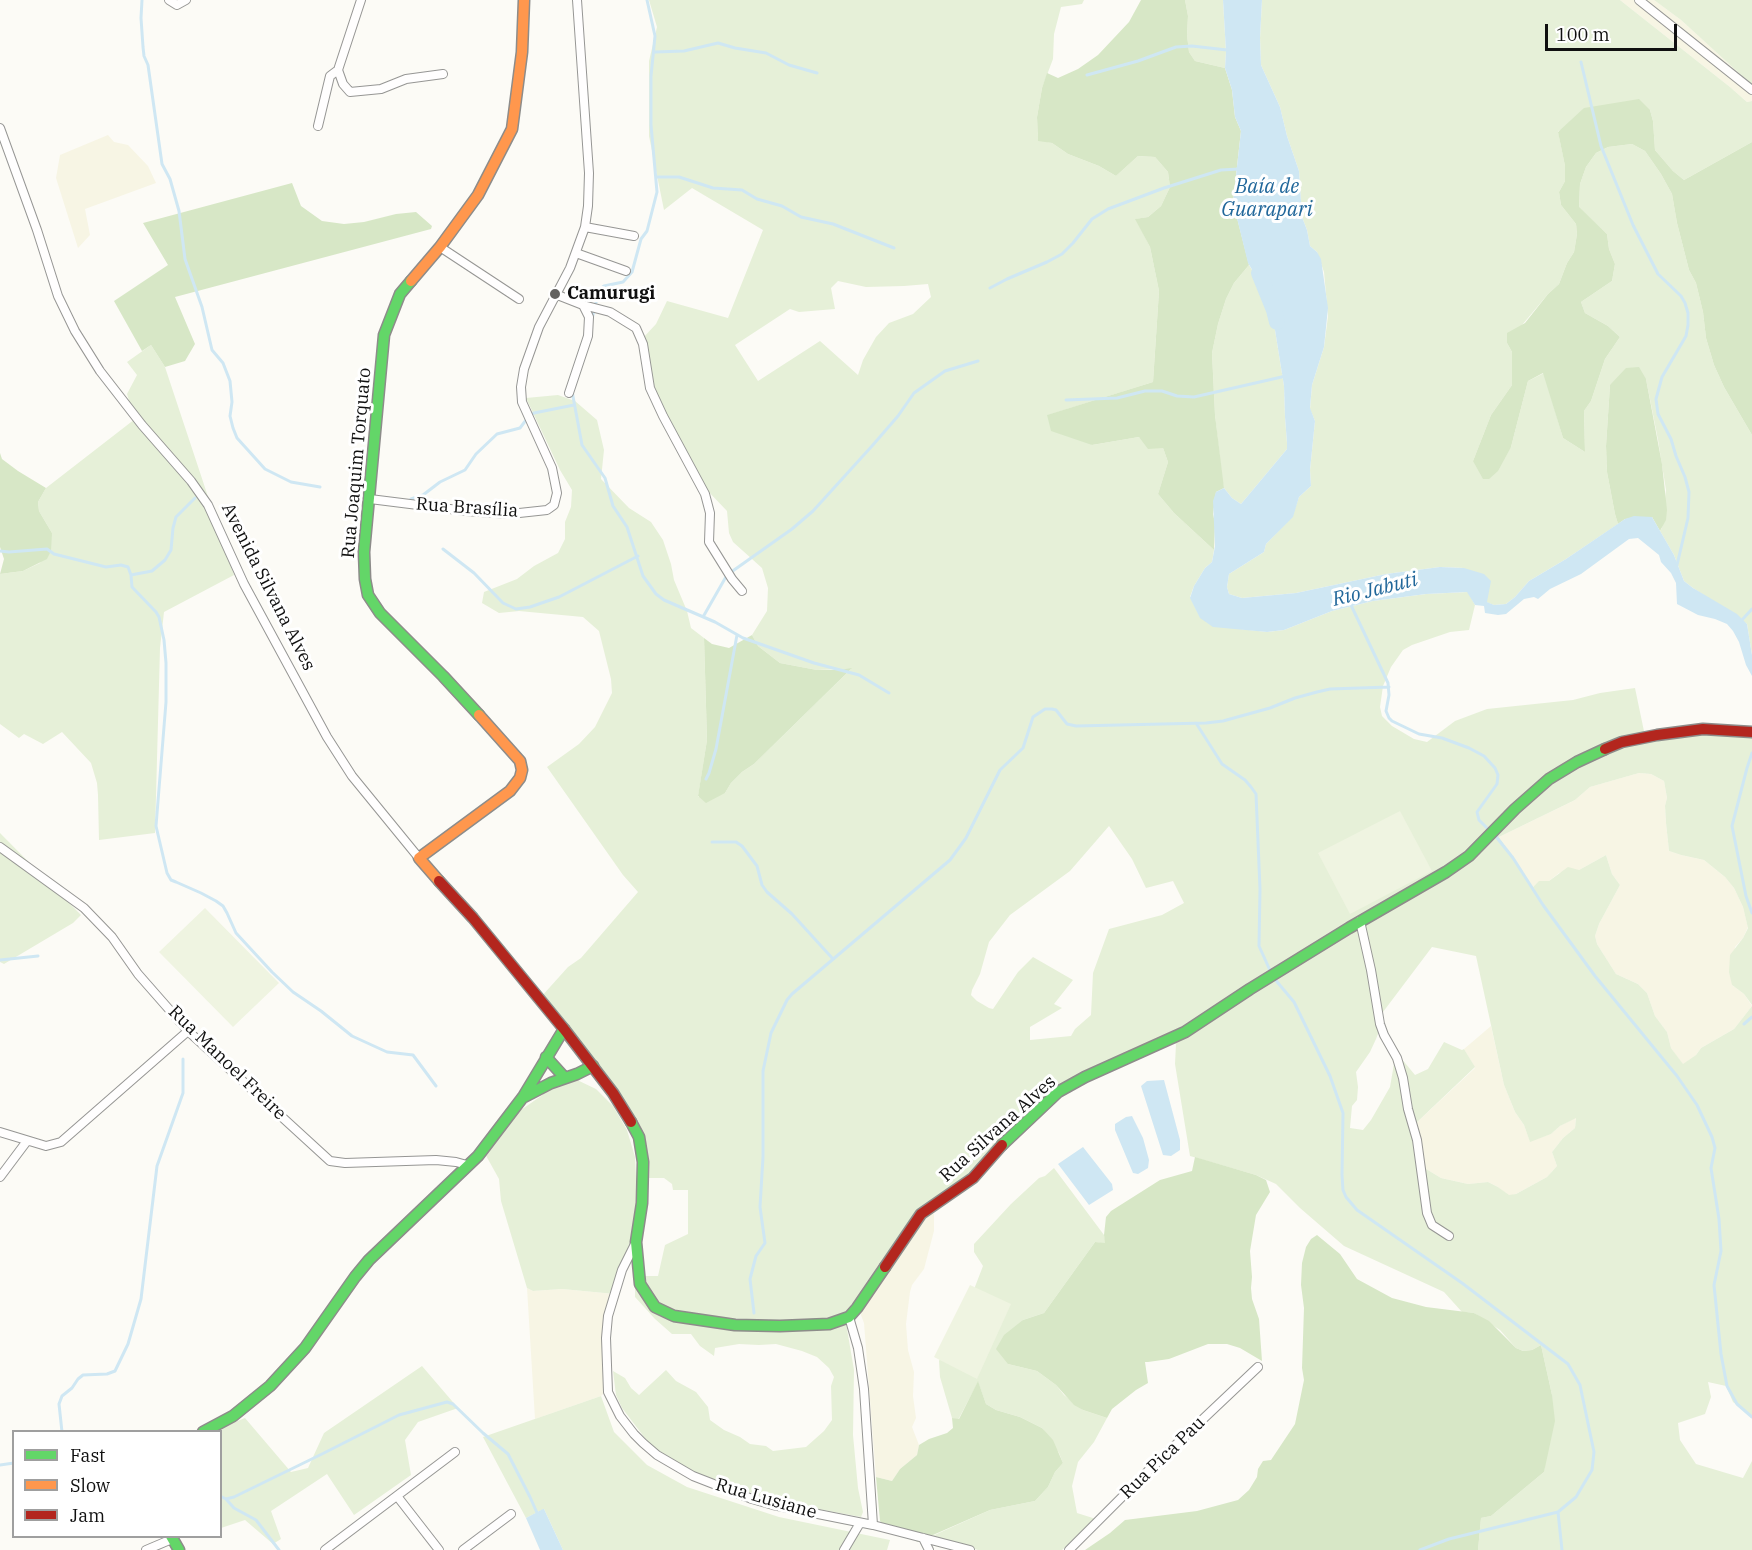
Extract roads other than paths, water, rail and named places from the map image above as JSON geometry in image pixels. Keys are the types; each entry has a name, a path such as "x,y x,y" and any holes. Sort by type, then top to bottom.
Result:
{"street":[{"path":"169,0 177,5 186,0"},
{"path":"318,126 330,76 338,70 361,0"},
{"name":"Rua Joaquim Torquato","path":"419,858 510,791 522,770 520,761 492,728 380,613 368,595 364,552 384,335 400,294 440,248 478,195 512,129 520,74 524,0"},
{"name":"Rua Brasília","path":"370,499 510,514 547,510 554,505 557,493 552,468 522,402 521,387 524,369 539,327 576,254 585,227 589,173 578,0"},
{"path":"1639,0 1752,90"},
{"path":"338,70 343,84 350,93 381,89 406,80 443,74"},
{"name":"Avenida Silvana Alves","path":"0,128 58,296 75,331 99,371 191,481 207,505 244,584 327,737 352,776 564,1029"},
{"path":"585,227 634,236"},
{"path":"440,248 519,299"},
{"path":"576,254 626,272"},
{"path":"555,294 610,312 636,328 643,344 650,388 705,494 710,513 710,542 732,579 742,591"},
{"path":"569,393 588,336 589,317 583,305"},
{"name":"Rua Silvana Alves","path":"849,1317 921,1214 973,1178 1007,1140 1058,1092 1085,1077 1185,1032 1360,921 1446,872 1469,856 1515,809 1549,779 1577,762 1605,748 1638,738 1715,729 1752,732"},
{"name":"Rua Manoel Freire","path":"0,847 84,908 112,937 138,974 188,1031 330,1161 345,1163 436,1160 467,1165"},
{"path":"1360,921 1380,1024 1397,1058 1403,1078 1419,1154 1427,1213 1432,1225 1449,1236"},
{"path":"205,1430 234,1416 277,1378 305,1348 369,1260 478,1156 523,1097 564,1029 623,1106 641,1145 643,1190 636,1242 640,1284 655,1307 674,1316 735,1325 829,1324 849,1317 858,1348 864,1389 873,1525"},
{"path":"0,1132 46,1146 61,1142 188,1031"},
{"path":"546,1057 565,1078"},
{"path":"523,1097 593,1066"},
{"path":"0,1177 27,1141"},
{"name":"Rua Lusiane","path":"636,1242 622,1270 608,1316 606,1338 608,1392 620,1416 634,1434 657,1455 710,1484 773,1505 873,1525 970,1550"},
{"name":"Rua Pica Pau","path":"1069,1550 1258,1367"},
{"path":"325,1550 455,1452"},
{"path":"397,1496 439,1550"},
{"path":"463,1550 511,1514"},
{"path":"844,1550 860,1523"},
{"path":"146,1550 172,1538 179,1550"},
{"path":"922,1538 929,1550"}],"water":[{"name":"Baía de Guarapari","path":"1223,0 1262,0 1261,65 1280,107 1299,171 1302,217 1310,246 1321,259 1328,308 1324,347 1312,385 1310,408 1315,421 1310,470 1311,486 1299,497 1293,517 1266,544 1264,552 1229,574 1227,587 1229,594 1242,598 1296,593 1386,574 1440,567 1464,568 1484,574 1491,581 1487,602 1494,605 1506,604 1529,581 1625,519 1634,516 1652,517 1674,555 1684,581 1737,614 1747,624 1752,655 1752,676 1733,631 1727,624 1698,615 1677,604 1676,583 1671,573 1661,562 1659,555 1638,538 1629,539 1581,574 1550,589 1538,599 1534,597 1524,599 1506,614 1485,613 1484,606 1475,605 1467,592 1426,594 1373,601 1332,611 1284,630 1267,632 1213,627 1200,618 1190,598 1205,568 1212,562 1215,546 1213,501 1216,492 1224,488 1241,504 1287,449 1284,386 1270,299 1248,263 1233,202 1241,131 1235,117 1232,90 1225,68"},
{"path":"1164,1080 1180,1140 1180,1150 1171,1156 1163,1155 1141,1086 1147,1081"},
{"path":"1132,1116 1143,1138 1149,1160 1148,1168 1138,1174 1133,1173 1115,1130 1115,1124"},
{"path":"1083,1147 1112,1184 1113,1190 1089,1205 1058,1164"},
{"path":"544,1509 563,1550 540,1550 526,1518"}],"waterway":[{"path":"142,0 144,56 148,65 162,164 170,179 179,211 185,259 202,307 212,350 223,363 230,381 232,402 230,416 233,428 237,438 265,469 291,482 320,487"},
{"path":"592,319 599,290 604,286 623,282 632,272 641,239 647,231 657,192 651,125 651,76 655,36 647,0"},
{"path":"655,52 684,51 718,43 766,53 789,65 817,73"},
{"path":"1087,75 1138,61 1176,47 1192,46 1227,50"},
{"path":"1581,62 1601,146 1633,225 1658,274 1681,296 1688,313 1686,336 1662,377 1656,399 1658,414 1671,439 1689,492 1688,518 1677,565"},
{"path":"990,288 1062,254 1092,219 1108,209 1221,170 1239,169"},
{"path":"656,177 679,177 713,188 742,190 757,199 782,206 801,217 833,224 894,248"},
{"name":"Rio Jabuti","path":"1259,273 1277,322"},
{"path":"703,617 727,575 792,529 813,511 898,416 914,393 945,371 978,361"},
{"path":"1066,400 1117,398 1145,391 1162,391 1177,396 1194,397 1286,376"},
{"path":"572,391 582,445 605,478 613,506 627,527 643,576 656,594 743,638 814,663 859,675 889,693"},
{"path":"411,499 423,495 440,482 465,470 476,454 497,434 520,428 534,413 574,405"},
{"path":"131,575 152,571 165,560 171,550 176,517 195,498"},
{"path":"0,551 47,549 54,554 106,567 121,565 128,567 132,587 159,617 164,640 166,702 156,826 167,873 171,880 223,906 236,933 293,992 352,1036 387,1052 413,1055 436,1086"},
{"path":"443,549 474,573 503,603 516,609 530,607 559,597 638,556"},
{"path":"1350,603 1388,683 1389,695 1386,711 1389,718 1419,734 1442,738 1469,748 1484,756 1495,768 1498,775 1497,784 1477,812 1479,820 1489,830"},
{"path":"1741,621 1752,609"},
{"path":"706,779 716,749 737,635"},
{"path":"754,1313 750,1279 756,1256 765,1243 760,1207 763,1157 763,1071 771,1033 792,994 950,860 966,838 1000,770 1023,748 1033,717 1045,709 1052,709 1056,710 1067,724 1076,726 1206,723 1223,721 1330,689 1389,687"},
{"path":"1196,723 1222,764 1245,780 1256,794 1260,889 1259,946 1273,977 1294,1002 1330,1076 1343,1113 1342,1175 1346,1197 1357,1210 1462,1283 1568,1364 1580,1385 1594,1452 1592,1470 1576,1497 1558,1512 1449,1539 1420,1550"},
{"path":"1752,753 1732,826 1746,896 1752,913"},
{"path":"1494,834 1595,976 1677,1076 1697,1105 1712,1137 1715,1148 1711,1168 1719,1219 1721,1251 1714,1285 1721,1354 1727,1386 1737,1404 1752,1417"},
{"path":"712,842 736,842 742,846 757,866 762,885 767,892 792,914 833,959"},
{"path":"0,960 38,956"},
{"path":"1744,1024 1752,1017"},
{"path":"62,1430 59,1404 62,1396 83,1375 107,1374 115,1371 128,1344 141,1299 157,1166 183,1093 183,1059"},
{"path":"226,1499 399,1415 447,1402 453,1404 508,1454 538,1515"},
{"path":"0,1465 12,1463"},
{"path":"222,1497 234,1508 256,1520 279,1550"},
{"path":"1558,1512 1562,1550"}],"place":[{"name":"Camurugi","path":"555,294"}]}
